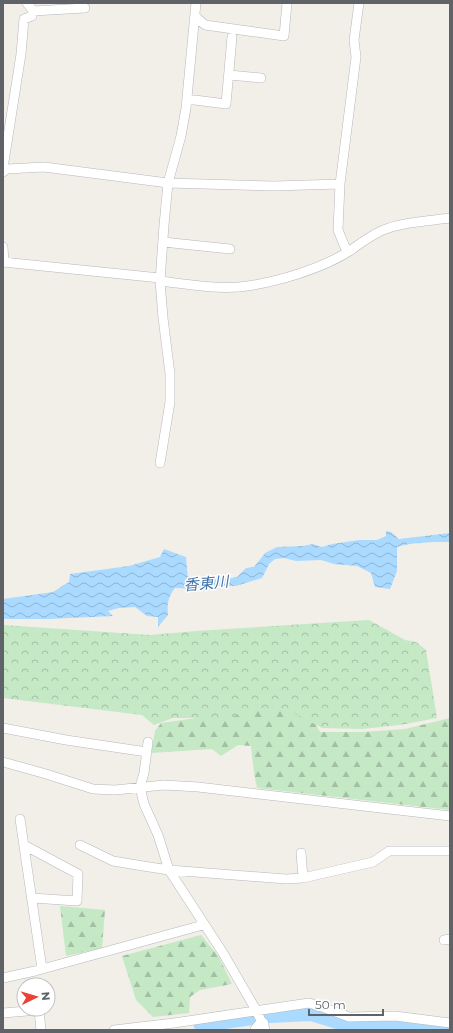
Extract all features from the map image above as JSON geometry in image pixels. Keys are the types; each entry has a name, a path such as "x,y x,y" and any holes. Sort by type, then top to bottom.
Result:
{"street":[{"path":"27,3 33,11"},
{"path":"160,463 170,402 170,374 160,280 168,183 181,136 187,99 196,3"},
{"path":"195,16 205,25 284,36 288,3"},
{"path":"347,252 338,230 340,184 356,57 354,40 359,3"},
{"path":"33,11 85,8"},
{"path":"3,168 21,54 24,19 32,16 33,11"},
{"path":"187,99 226,104 232,37"},
{"path":"229,74 261,78"},
{"path":"3,172 7,169 44,167 168,183 274,186 340,184"},
{"path":"3,247 4,262 225,287 239,287 265,283 299,274 347,252 360,242 382,230 397,226 450,218"},
{"path":"163,242 230,249"},
{"path":"3,728 66,740 147,752"},
{"path":"148,742 144,773 140,787 144,804 158,835 169,870 222,953 256,1010 261,1028"},
{"path":"3,762 93,789 115,790 164,785 198,787 450,816"},
{"path":"20,819 42,969"},
{"path":"24,845 78,874 77,901 32,898"},
{"path":"80,845 113,861 169,870 303,878 373,862 389,851 450,851"},
{"path":"301,853 303,878"},
{"path":"3,978 42,969 203,925"},
{"path":"114,1030 174,1023 309,1003 348,1017 395,1016 450,1023"},
{"path":"3,1013 39,1010 41,1030"}],"green space":[{"path":"369,620 405,640 416,642 426,650 437,718 400,725 362,729 322,728 288,710 257,711 224,718 173,718 154,725 142,715 3,698 3,625 150,635"},
{"path":"283,706 309,712 320,732 363,732 405,729 450,718 450,810 257,788 251,746 238,745 221,756 212,749 151,753 155,731 161,723"},
{"path":"60,906 105,910 102,948 66,956"},
{"path":"201,935 219,957 232,984 200,990 190,997 189,1013 153,1017 136,1000 122,956"}],"water":[{"name":"香東川","path":"386,531 391,532 399,539 450,533 450,542 416,543 397,547 397,571 390,589 375,587 371,573 357,566 334,564 321,560 296,561 284,558 275,559 269,564 262,578 236,586 204,585 194,589 175,588 168,601 168,615 158,627 158,617 147,616 135,607 119,608 108,611 113,616 49,619 3,619 3,599 53,592 69,582 70,574 129,566 160,557 164,549 186,557 188,579 204,579 214,576 226,579 237,577 246,568 254,567 265,553 277,547 313,544 322,547 359,540 377,540 386,536"}],"waterway":[{"path":"270,1014 311,1012 357,1025 378,1023 421,1024 450,1029"},
{"path":"202,1023 253,1016"}]}
